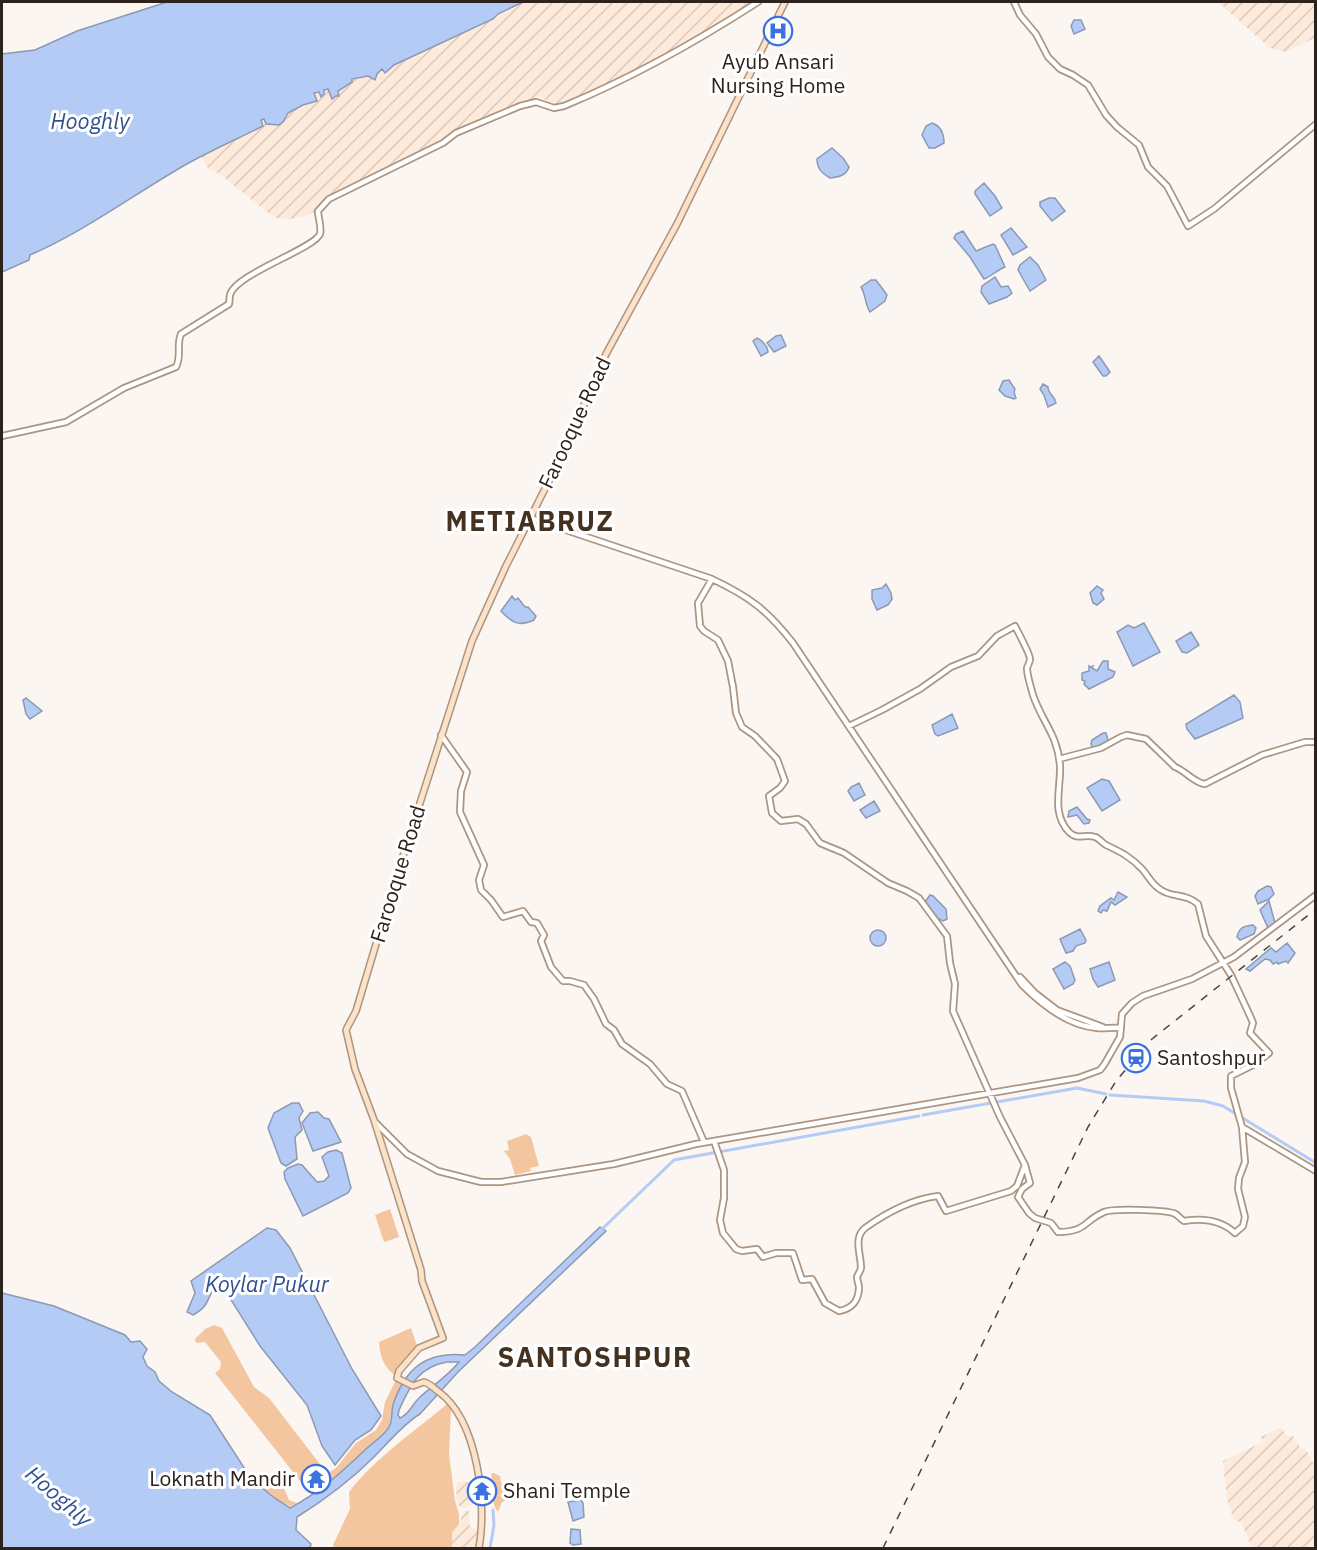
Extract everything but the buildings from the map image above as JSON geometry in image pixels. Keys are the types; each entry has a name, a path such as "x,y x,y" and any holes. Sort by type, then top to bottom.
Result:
{"main road":[{"name":"Farooque Road","path":"374,1120 355,1069 346,1030 356,1011 472,641 506,566 565,449 606,354 677,224 785,2"},
{"path":"374,1120 421,1270 422,1281 443,1338 419,1348 399,1371 400,1380 413,1386 424,1382 432,1385 451,1404 465,1429 480,1471 483,1516 479,1548"}],"street":[{"path":"2,436 66,422 124,388 176,368 180,357 178,337 229,304 230,295 240,284 277,260 315,240 320,231 318,211 329,199 443,143 456,133 520,106 539,102 554,108 564,106 632,76 670,56 758,2"},
{"path":"1014,2 1020,15 1036,34 1048,57 1060,69 1078,77 1092,88 1106,115 1139,145 1148,167 1167,186 1188,226 1214,209 1316,124"},
{"path":"531,517 712,579 749,598 767,612 793,643 850,725"},
{"path":"531,517 714,578 747,594 779,621 1015,975 1036,998 1054,1012 1098,1028 1121,1028"},
{"path":"712,579 698,603 699,619 702,629 716,638 728,661 734,687 735,710 740,724 771,752 780,764 785,781 769,796 772,813 781,821 798,819 806,824 820,843 844,853 888,882 913,894 923,903 947,936 950,963 956,984 953,1011 994,1104 1025,1165 1030,1183 1022,1189 1018,1197"},
{"path":"850,725 920,689 951,667 978,656 997,636 1015,626 1030,658 1027,671 1033,696 1053,736 1059,759 1058,807 1067,829 1075,837 1095,837 1104,844 1123,852 1140,867 1157,888 1170,895 1183,895 1196,902 1200,908 1206,936 1223,963 1252,1021 1250,1034 1269,1053 1252,1066 1232,1075 1231,1088 1242,1124 1245,1162 1239,1178 1238,1190 1245,1217 1243,1226 1235,1233 1228,1227 1205,1219 1184,1221 1175,1213 1143,1210 1109,1211 1097,1216 1081,1229 1058,1232 1051,1223 1035,1218 1029,1213 1013,1191"},
{"path":"441,735 467,772 461,791 460,812 483,862 479,880 482,892 491,900 502,917 523,911 531,922 537,922 544,935 541,941 551,967 563,981 584,985 594,999 606,1024 614,1030 622,1044 650,1064 667,1084 682,1090 704,1142"},
{"path":"1059,759 1101,748 1124,735 1142,737 1172,764 1200,784 1205,784 1262,755 1305,742 1316,742"},
{"path":"374,1120 392,1141 412,1158 447,1174 481,1182 512,1181 614,1164 704,1142 715,1143 1078,1078 1100,1071 1119,1042 1121,1017 1143,996 1182,983 1223,963 1316,895"},
{"path":"1242,1124 1316,1171"},
{"path":"715,1143 724,1170 724,1198 720,1223 726,1238 736,1249 742,1251 757,1249 763,1257 776,1253 793,1254 802,1280 812,1280 825,1303 839,1311 851,1307 859,1287 857,1278 861,1270 861,1253 857,1240 861,1232 920,1199 938,1196 946,1210 1013,1191 1025,1165"}],"shaded area":[{"path":"523,2 753,2 654,61 567,103 557,106 538,96 324,200 314,212 302,217 275,218 218,173 209,170 202,157 263,125 260,120 264,118 284,117 308,104 314,93 319,91 321,96 323,91 328,89 332,98 336,96 337,91 352,80 368,76 376,78 376,74 383,69 385,72 394,65 493,19 498,14"},
{"path":"1218,2 1315,2 1315,38 1285,52 1270,48"},
{"path":"526,1134 531,1137 539,1166 530,1168 531,1171 515,1175 510,1159 504,1151 509,1150 507,1141"},
{"path":"390,1209 399,1237 384,1242 375,1215"},
{"path":"214,1325 222,1328 254,1387 269,1398 326,1472 304,1486 215,1373 220,1369 221,1362 205,1342 196,1343 195,1339 205,1329"},
{"path":"411,1328 418,1354 396,1376 383,1362 379,1342"},
{"path":"396,1380 403,1384 394,1404 389,1426 343,1473 312,1495 308,1487 336,1468 356,1443 376,1430 382,1420 385,1402"},
{"path":"447,1404 451,1410 449,1454 455,1501 459,1513 459,1524 452,1533 452,1548 334,1548 333,1545 350,1509 349,1492 383,1456"},
{"path":"1281,1428 1287,1436 1292,1435 1301,1449 1305,1448 1315,1466 1316,1543 1313,1546 1252,1548 1241,1522 1234,1520 1227,1500 1223,1461 1263,1442 1261,1437"},
{"path":"491,1474 500,1476 501,1483 512,1483 510,1492 507,1493 498,1512 493,1498"},
{"path":"278,1475 289,1500 297,1503 290,1506 259,1487 260,1481"},
{"path":"458,1481 480,1484 480,1502 462,1508 457,1504"},
{"path":"464,1511 469,1511 470,1527 482,1531 481,1548 452,1548 452,1533 459,1524"}],"water":[{"name":"Hooghly","path":"167,2 523,2 498,14 493,19 394,65 385,73 382,69 375,80 368,76 352,79 352,82 338,91 339,96 332,99 328,89 324,90 321,97 319,92 314,93 317,101 288,113 279,125 266,124 264,119 261,120 263,126 185,165 90,224 30,255 29,260 2,272 2,54 35,50 77,31"},
{"path":"1074,20 1081,20 1085,29 1074,34 1071,26"},
{"path":"932,123 941,131 944,143 935,148 929,148 922,135 926,126"},
{"path":"832,148 849,167 844,174 830,178 820,170 817,159"},
{"path":"984,183 1002,208 990,216 975,194 975,191"},
{"path":"1055,198 1065,211 1052,221 1040,206 1040,202"},
{"path":"1011,228 1027,247 1013,255 1001,235"},
{"path":"963,231 976,251 995,245 1005,267 984,279 954,238 956,234"},
{"path":"1030,257 1038,265 1046,280 1030,291 1018,270 1020,265"},
{"path":"995,277 1001,287 1008,286 1012,293 989,304 981,292 982,286"},
{"path":"871,280 876,280 887,295 885,301 870,312 861,287"},
{"path":"781,335 786,346 774,352 767,343"},
{"path":"757,338 768,350 761,356 753,341"},
{"path":"1099,356 1110,372 1106,376 1103,376 1093,362"},
{"path":"1009,380 1015,389 1016,398 1014,399 1005,396 999,390 1003,381"},
{"path":"1043,384 1048,387 1056,403 1048,407 1040,389"},
{"path":"886,584 892,599 888,605 877,610 872,599 872,590 882,588"},
{"path":"1097,586 1103,590 1101,593 1104,599 1097,605 1093,603 1090,593"},
{"path":"512,596 528,607 536,616 534,620 516,623 501,611"},
{"path":"1144,623 1160,652 1133,666 1117,632 1128,625 1134,628"},
{"path":"1191,632 1199,645 1187,653 1182,652 1176,641"},
{"path":"1103,661 1108,661 1108,669 1115,672 1113,677 1089,689 1082,680 1082,673 1089,671 1089,666 1093,666 1092,668 1097,671"},
{"path":"1234,695 1240,702 1243,718 1195,739 1186,724"},
{"path":"26,698 42,711 30,719 26,714 23,700"},
{"path":"952,714 958,728 938,736 935,734 932,725"},
{"path":"1106,733 1110,741 1106,745 1093,749 1092,740"},
{"path":"1102,779 1109,781 1120,800 1102,811 1087,788"},
{"path":"859,783 865,795 854,801 848,791"},
{"path":"874,801 880,811 866,818 860,810"},
{"path":"1077,807 1090,820 1089,823 1084,824 1077,815 1068,817 1069,811"},
{"path":"1267,886 1271,887 1274,894 1258,904 1255,896 1258,891"},
{"path":"1118,892 1127,897 1115,905 1111,902 1107,911 1103,910 1101,913 1098,911 1100,906 1111,898 1114,900"},
{"path":"930,895 946,909 947,919 943,921 935,917 925,902"},
{"path":"1269,901 1275,923 1268,928 1260,910"},
{"path":"1253,925 1256,928 1254,934 1240,940 1237,937 1242,928"},
{"path":"1080,929 1086,940 1085,943 1066,953 1060,939"},
{"path":"878,930 886,938 878,946 870,938"},
{"path":"1287,943 1295,953 1288,963 1286,961 1273,964 1270,960 1265,959 1250,971 1246,969 1271,948 1276,952"},
{"path":"1065,962 1070,966 1075,980 1073,984 1064,989 1053,969"},
{"path":"1109,962 1115,980 1098,987 1090,969"},
{"path":"292,1103 299,1103 303,1111 299,1118 302,1130 295,1137 297,1159 286,1166 281,1163 268,1128 274,1113"},
{"path":"318,1112 324,1118 329,1119 341,1142 313,1151 302,1123 310,1113"},
{"path":"336,1150 342,1153 351,1188 348,1193 303,1216 285,1179 284,1172 298,1164 302,1165 317,1182 324,1181 329,1176 322,1157"},
{"path":"600,1227 606,1231 458,1372 420,1414 402,1428 366,1465 338,1489 297,1517 296,1530 311,1544 310,1548 2,1548 2,1293 54,1306 125,1335 131,1342 140,1341 147,1349 143,1357 147,1366 155,1372 159,1381 172,1392 210,1415 252,1480 290,1508 330,1481 384,1433 389,1427 398,1392 411,1372 419,1365 439,1356 465,1355","holes":["447,1362 459,1362 420,1397 400,1418 398,1415 403,1401 411,1386 422,1373"]},
{"name":"Koylar Pukur","path":"267,1228 276,1230 290,1248 352,1369 381,1416 371,1430 355,1440 335,1465 322,1446 307,1405 260,1346 223,1287 218,1284 199,1311 193,1315 187,1312 195,1293 191,1281"},
{"path":"581,1500 584,1517 573,1521 568,1502"},
{"path":"571,1529 580,1530 581,1544 570,1543"}],"waterway":[{"path":"923,1115 1077,1088 1106,1094"},
{"path":"1110,1095 1204,1101 1223,1106 1316,1163"},
{"path":"600,1231 674,1160 919,1116"},
{"path":"490,1548 494,1525 493,1510"}],"railway":[{"path":"883,1548 1088,1127 1116,1081 1152,1039 1316,909"}],"place":[{"name":"Ayub Ansari Nursing Home","path":"778,31"},
{"name":"Santoshpur","path":"1136,1058"},
{"name":"Loknath Mandir","path":"316,1479"},
{"name":"Shani Temple","path":"482,1491"}],"district":[{"name":"METIABRUZ","path":"530,522"},
{"name":"SANTOSHPUR","path":"595,1358"}]}
